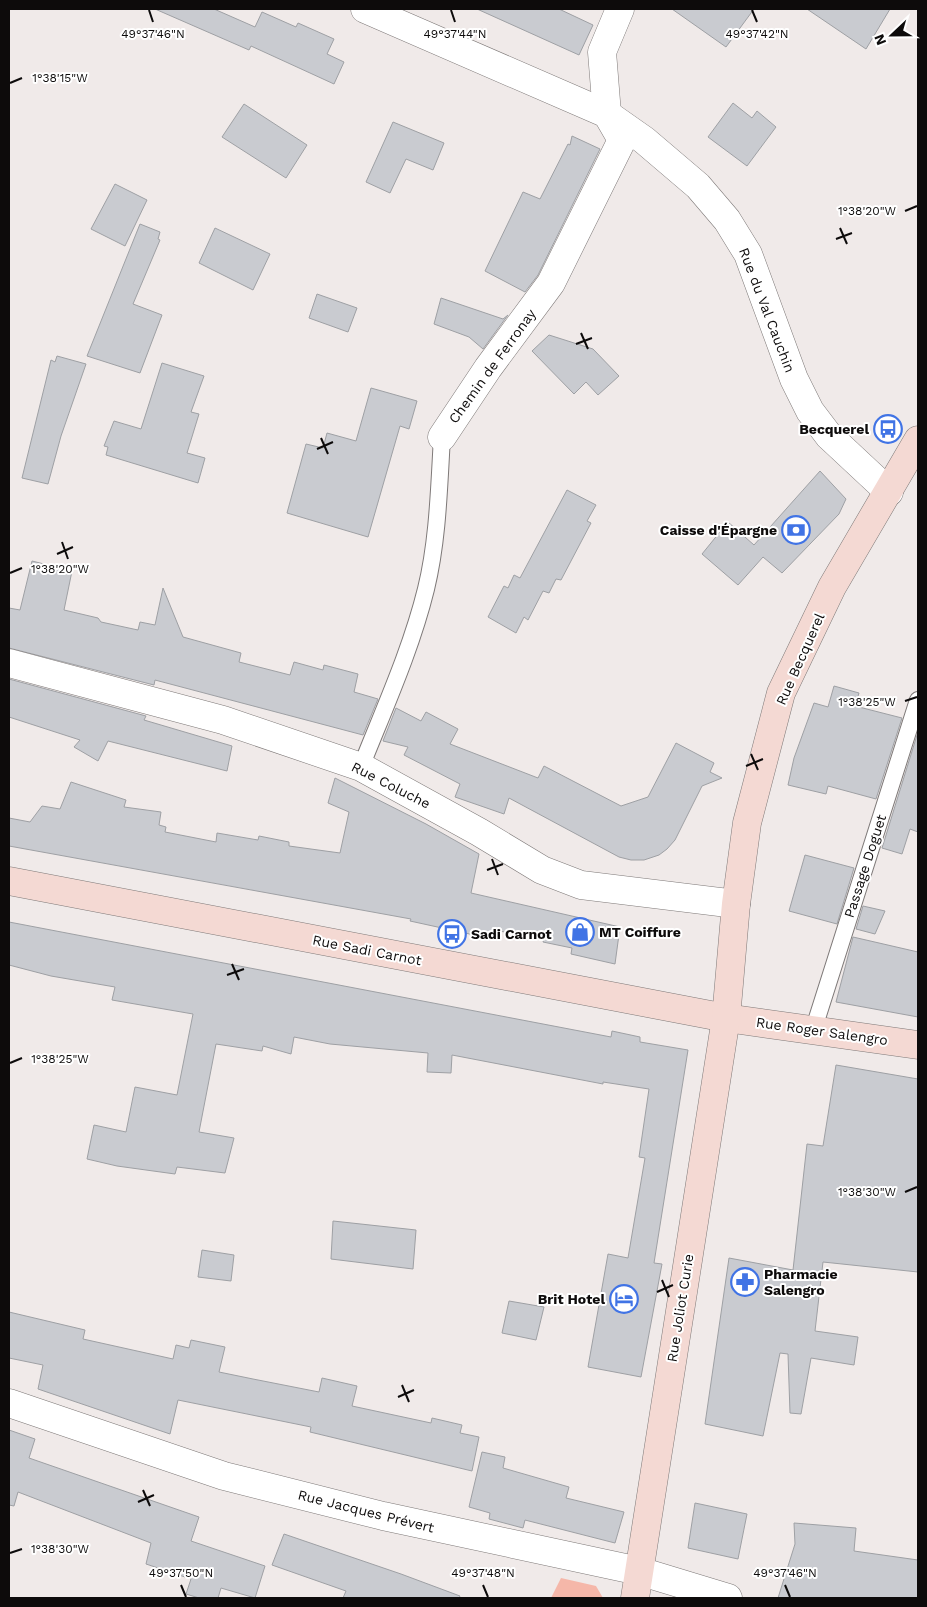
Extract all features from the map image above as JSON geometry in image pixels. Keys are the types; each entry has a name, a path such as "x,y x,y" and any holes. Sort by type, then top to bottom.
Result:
{"main road":[{"name":"Rue Becquerel","path":"726,1018 736,904 748,823 781,693 832,587 918,440"},
{"name":"Rue Sadi Carnot","path":"9,881 726,1018"},
{"name":"Rue Roger Salengro","path":"726,1018 918,1045"},
{"name":"Rue Joliot Curie","path":"635,1598 726,1018"}],"street":[{"name":"Rue du Val Cauchin","path":"365,9 607,114 644,140 698,186 727,220 748,254 794,379 810,411 829,436 889,492"},
{"name":"Chemin de Ferronay","path":"442,437 482,376 551,283 622,140 607,114 602,52 620,9"},
{"name":"Rue Coluche","path":"9,663 223,720 361,767 514,852 542,870 581,885 736,904"},
{"name":"Rue Jacques Prévert","path":"9,1403 224,1476 382,1516 639,1571 728,1598"}],"lane":[{"name":"Chemin de Ferronay","path":"361,767 401,667 426,588 438,509 442,437"},
{"name":"Passage Doguet","path":"812,1031 918,700"}],"shaded area":[{"path":"561,1578 596,1586 603,1598 551,1598"}],"building":[{"path":"155,9 214,9 255,27 262,12 296,27 298,23 334,39 327,54 344,62 334,84 251,46 249,50"},
{"path":"477,9 559,9 593,25 579,55"},
{"path":"672,9 754,9 726,47"},
{"path":"807,9 890,9 866,49"},
{"path":"733,103 752,118 757,111 776,127 747,166 708,137"},
{"path":"244,104 307,145 286,178 222,137"},
{"path":"393,122 444,143 433,170 406,159 390,193 366,182"},
{"path":"572,136 600,149 538,275 525,292 485,271 523,192 540,199 568,144 570,145"},
{"path":"115,184 147,200 125,246 91,229"},
{"path":"140,224 160,232 158,239 160,240 133,304 162,315 140,373 87,356"},
{"path":"215,228 270,254 253,290 199,263"},
{"path":"317,294 357,308 348,332 309,318"},
{"path":"441,298 503,319 508,315 483,349 469,337 434,324"},
{"path":"549,335 593,349 619,376 598,395 586,382 574,394 532,351"},
{"path":"57,356 86,364 61,436 48,484 22,478 51,360 55,362"},
{"path":"162,363 204,376 191,412 199,414 187,453 205,458 198,483 106,455 108,447 104,446 114,421 141,429"},
{"path":"371,388 417,401 409,429 400,426 368,537 287,513 306,444 323,448 327,433 356,441"},
{"name":"Caisse d'Épargne","path":"820,471 846,499 839,514 782,573 763,557 738,585 702,554 728,522 754,545"},
{"path":"567,490 596,505 587,521 591,523 561,580 556,579 549,593 543,591 528,620 524,617 516,633 488,617 504,586 508,588 514,575 520,578"},
{"path":"32,561 72,571 64,610 98,618 101,622 138,630 140,622 155,625 163,588 183,637 241,653 239,662 290,675 294,662 323,670 324,665 358,674 354,692 378,699 363,735 155,680 154,685 9,648 9,608 20,610"},
{"path":"9,679 146,716 144,720 232,746 227,771 108,741 98,761 74,747 80,740 9,717"},
{"path":"834,686 859,693 855,706 902,718 876,799 828,786 826,794 788,785 794,758 814,703 828,707"},
{"path":"396,708 421,721 426,712 458,729 450,744 538,778 544,766 621,806 648,797 676,743 714,763 710,772 722,778 702,786 675,840 667,849 659,855 644,860 631,860 619,857 509,798 504,814 455,797 460,784 404,755 408,747 383,741"},
{"path":"918,732 918,832 910,829 902,854 882,848"},
{"path":"335,778 426,824 479,854 471,893 620,927 615,964 571,954 572,948 543,942 544,939 499,931 497,940 410,921 411,919 9,846 9,818 30,822 42,806 60,809 71,782 126,800 124,807 161,812 159,825 166,827 165,832 216,842 217,833 258,840 259,836 289,842 289,846 340,853 349,812 328,803"},
{"path":"805,855 854,868 837,924 789,911"},
{"path":"863,906 885,911 875,934 856,929"},
{"path":"9,922 611,1037 612,1031 640,1037 640,1042 688,1050 654,1263 662,1264 641,1377 588,1367 608,1254 628,1258 645,1158 639,1157 649,1089 603,1082 603,1084 452,1055 451,1073 427,1072 428,1053 330,1044 294,1037 291,1054 263,1046 262,1051 216,1044 199,1132 234,1138 225,1173 177,1167 175,1174 117,1166 87,1159 94,1125 126,1132 135,1087 177,1095 193,1014 112,1000 115,987 51,976 9,965"},
{"path":"853,937 918,952 918,1017 836,1002"},
{"path":"836,1065 918,1079 918,1272 823,1262 815,1331 858,1337 854,1365 811,1358 801,1414 790,1413 788,1354 780,1353 763,1436 705,1424 729,1258 793,1270 807,1144 823,1146"},
{"path":"333,1221 416,1230 413,1269 331,1259"},
{"path":"202,1250 234,1255 231,1281 198,1277"},
{"path":"509,1301 544,1307 536,1340 502,1333"},
{"path":"9,1312 85,1330 83,1339 173,1359 176,1345 189,1348 191,1340 225,1347 219,1372 319,1392 322,1378 357,1386 352,1406 431,1423 432,1418 462,1425 460,1433 479,1437 472,1471 310,1432 311,1427 178,1400 170,1434 38,1389 43,1365 9,1358"},
{"path":"9,1430 35,1439 29,1458 199,1517 191,1541 265,1566 255,1598 221,1588 218,1598 199,1598 186,1594 191,1579 146,1564 151,1543 18,1492 14,1506 9,1505"},
{"path":"482,1452 505,1457 503,1468 569,1487 566,1498 624,1512 615,1543 525,1520 523,1528 489,1519 490,1513 469,1507"},
{"path":"695,1503 747,1514 738,1559 688,1548"},
{"path":"794,1523 856,1528 854,1551 918,1560 918,1598 778,1598 795,1544"},
{"path":"284,1534 460,1596 459,1598 343,1598 346,1591 272,1565"}],"place":[{"name":"Becquerel","path":"888,429"},
{"name":"Caisse d'Épargne","path":"796,530"},
{"name":"MT Coiffure","path":"580,932"},
{"name":"Sadi Carnot","path":"452,934"},
{"name":"Pharmacie Salengro","path":"745,1282"},
{"name":"Brit Hotel","path":"624,1299"}]}
